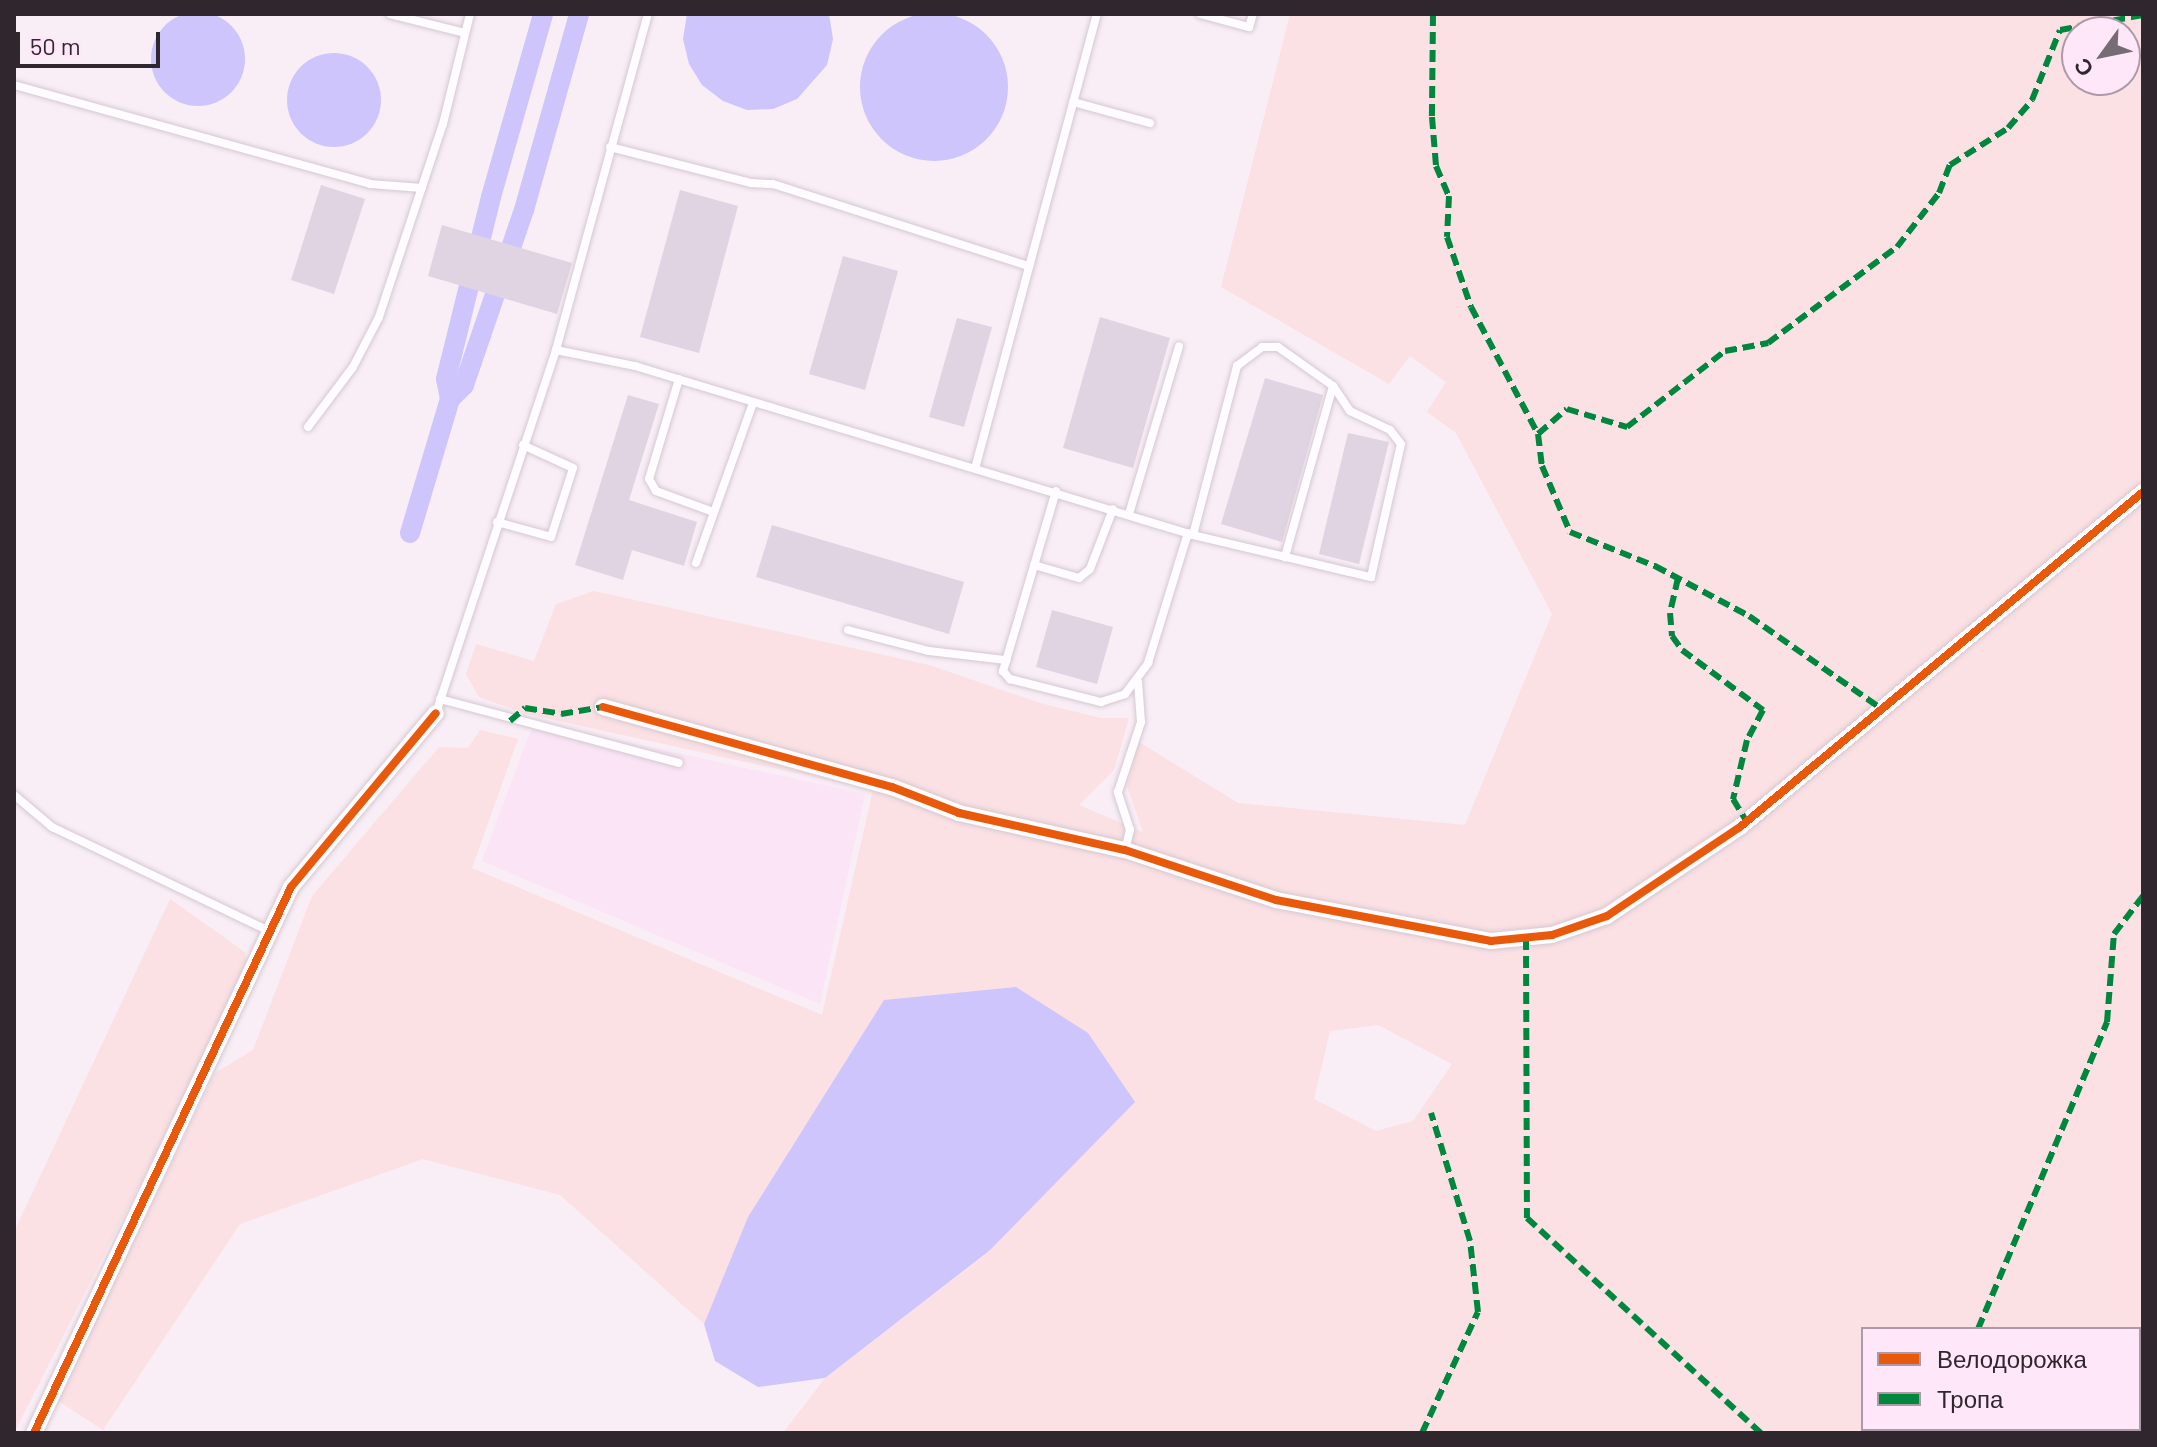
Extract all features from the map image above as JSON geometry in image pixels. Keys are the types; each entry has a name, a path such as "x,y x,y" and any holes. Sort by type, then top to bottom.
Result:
{"street":[{"path":"603,707 892,787 959,813 1125,850 1276,900 1431,933 1491,941 1552,935 1607,916 1740,827 2143,492"},
{"path":"34,1433 291,887 438,706"}],"lane":[{"path":"390,14 465,33"},
{"path":"308,427 353,367 379,317 422,188 470,14"},
{"path":"648,14 556,350 438,706 679,763"},
{"path":"976,465 1097,14"},
{"path":"1200,14 1249,27 1253,14"},
{"path":"14,85 370,184 422,188"},
{"path":"1073,102 1150,123"},
{"path":"610,147 751,183 773,184 1029,266"},
{"path":"1129,514 1179,346"},
{"path":"556,350 679,379 925,457 976,465 1190,534 1371,577 1401,444 1390,430 1350,411 1333,386 1278,347 1249,353 1237,366 1190,534 1138,682 1141,722 1118,792 1130,830 1125,850"},
{"path":"679,379 649,479 656,491 713,512"},
{"path":"1285,557 1333,386"},
{"path":"696,563 753,403"},
{"path":"497,522 551,537 573,468 523,445"},
{"path":"1056,491 1003,671 1010,679 1101,702 1125,694 1138,682"},
{"path":"1034,565 1079,578 1090,569 1113,509"},
{"path":"848,630 929,651 1006,660"},
{"path":"14,795 52,827 270,931"}],"shaded area":[{"path":"198,12 216,16 231,26 241,41 245,59 241,77 231,92 216,102 198,106 180,102 165,92 155,77 151,59 155,41 165,26 180,16"},
{"path":"934,13 962,19 986,35 1002,59 1008,87 1002,115 986,139 962,155 934,161 906,155 882,139 866,115 860,87 866,59 882,35 906,19"},
{"path":"687,14 829,14 833,39 827,65 797,99 773,109 747,110 723,101 702,85 689,64 683,39"},
{"path":"1290,14 2143,14 2143,1433 783,1433 825,1378 990,1251 884,1000 748,1217 704,1324 560,1195 423,1159 240,1224 103,1430 57,1400 215,1073 253,1050 312,896 439,747 468,748 480,730 518,739 472,868 822,1015 873,790 527,714 479,697 466,674 476,644 534,661 556,604 594,591 929,665 1040,703 1101,718 1129,718 1114,770 1079,805 1143,832 1127,786 1139,742 1238,803 1465,825 1552,614 1456,433 1427,412 1446,382 1410,356 1389,384 1221,287","holes":["1378,1025 1452,1064 1413,1121 1376,1131 1314,1099 1330,1031"]},
{"path":"334,53 352,57 367,67 377,82 381,100 377,118 367,133 352,143 334,147 316,143 301,133 291,118 287,100 291,82 301,67 316,57"},
{"path":"534,722 865,794 820,1004 482,861"},
{"path":"170,899 245,952 247,973 14,1433 14,1232"},
{"path":"1016,987 1088,1033 1135,1102 989,1251 825,1378 758,1387 715,1361 704,1324 748,1217 884,1000"}],"building":[{"path":"321,185 365,199 334,294 291,280"},
{"path":"680,190 738,206 699,353 640,337"},
{"path":"442,225 572,263 557,314 428,276"},
{"path":"843,256 898,271 865,390 809,374"},
{"path":"1100,317 1170,338 1133,468 1063,448"},
{"path":"957,318 992,327 964,427 929,417"},
{"path":"1265,378 1323,395 1282,542 1221,524"},
{"path":"628,395 659,404 629,500 697,522 684,566 632,550 623,580 575,565"},
{"path":"1348,433 1389,442 1359,564 1319,554"},
{"path":"772,525 964,582 949,634 756,577"},
{"path":"1052,610 1113,627 1097,684 1036,667"}],"waterway":[{"path":"410,533 450,399 446,379 491,197 543,14"},
{"path":"450,399 464,385 524,210 579,14"}],"marked path":[{"path":"1433,14 1432,117 1436,166 1449,196 1447,237 1471,307 1538,434 1542,466 1570,532 1655,566 1749,616 1882,709"},
{"path":"1538,434 1567,409 1627,427 1725,351 1768,343 1897,247 1939,193 1950,165 2008,128 2032,100 2060,30 2143,15"},
{"path":"1678,578 1670,613 1672,636 1682,650 1763,710 1747,740 1733,799 1746,821"},
{"path":"510,721 525,708 561,714 603,707"},
{"path":"1979,1327 2107,1022 2114,934 2143,896"},
{"path":"1526,938 1527,1218 1761,1433"},
{"path":"1422,1433 1478,1312 1470,1241 1431,1113"},
{"path":"2141,1368 2143,1364"}],"cycle path":[{"path":"603,707 892,787 959,813 1125,850 1276,900 1491,941 1552,935 1607,916 1740,827 2143,492"},
{"path":"34,1433 291,887 436,713"}]}
